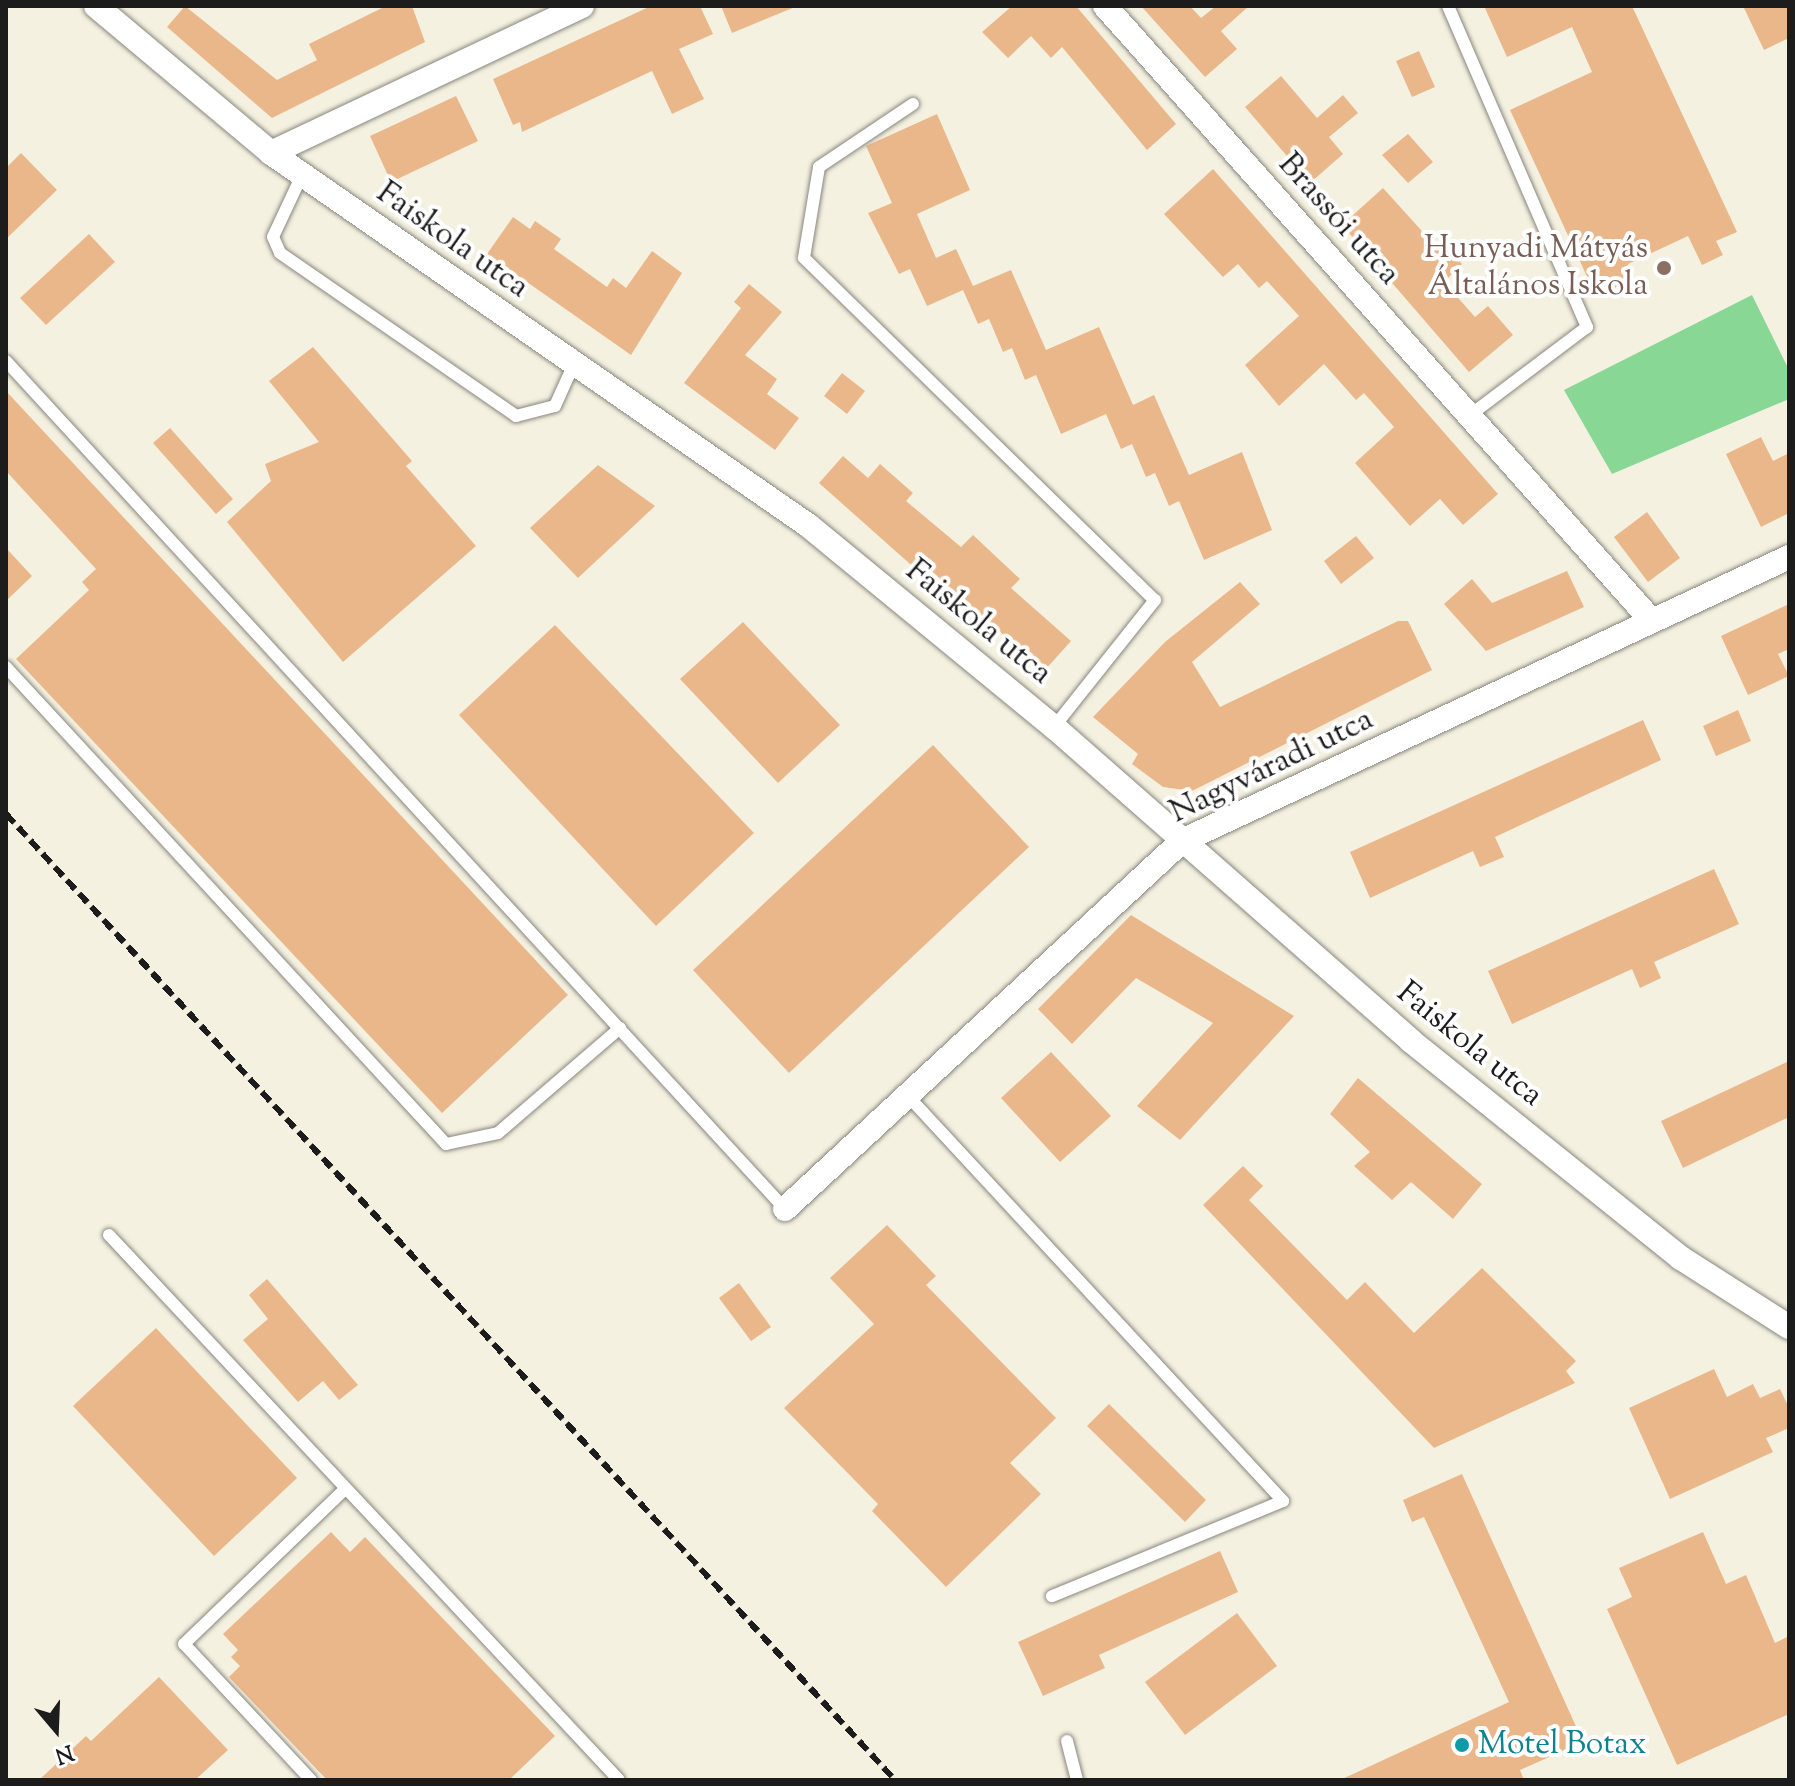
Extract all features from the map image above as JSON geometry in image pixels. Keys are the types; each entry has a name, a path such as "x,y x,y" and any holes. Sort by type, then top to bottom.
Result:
{"street":[{"name":"Faiskola utca","path":"96,6 271,153 573,366 809,526 1054,727 1411,1041 1681,1258 1789,1327"},
{"path":"271,153 582,6"},
{"name":"Brassói utca","path":"1105,6 1651,620"},
{"name":"Nagyváradi utca","path":"785,1209 1182,841 1789,557"}],"lane":[{"path":"1448,6 1587,327 1469,416"},
{"path":"913,104 819,167 804,258 1155,600 1054,727"},
{"path":"302,175 273,237 280,253 516,416 555,406 573,366"},
{"path":"6,361 785,1209"},
{"path":"6,667 446,1144 498,1133 620,1028"},
{"path":"908,1096 1283,1501 1052,1596"},
{"path":"109,1235 343,1491 619,1780"},
{"path":"311,1780 184,1644 343,1491"},
{"path":"1067,1741 1077,1780"}],"green space":[{"path":"1752,295 1789,370 1789,399 1612,474 1564,390"}],"building":[{"path":"185,6 277,80 317,60 309,44 386,6 412,6 425,42 272,118 167,27"},
{"path":"651,6 700,6 713,34 679,49 704,99 672,114 652,71 522,132 520,122 513,125 493,79"},
{"path":"721,6 795,6 795,7 732,33"},
{"path":"1012,6 1076,6 1176,124 1147,150 1062,47 1051,58 1031,36 1008,58 982,32"},
{"path":"1141,6 1190,6 1201,18 1216,6 1249,6 1221,31 1237,49 1205,77"},
{"path":"1484,6 1632,6 1737,232 1716,241 1723,255 1702,265 1688,236 1628,264 1634,279 1596,296 1510,110 1592,72 1572,27 1507,57"},
{"path":"1743,6 1789,6 1789,38 1764,50"},
{"path":"1419,51 1435,87 1412,97 1396,61"},
{"path":"1281,76 1317,118 1343,95 1358,113 1329,137 1343,154 1310,183 1245,107"},
{"path":"456,96 478,141 391,182 370,136"},
{"path":"937,114 970,190 917,214 936,258 956,249 973,286 1011,270 1046,350 1099,327 1133,405 1154,395 1189,475 1242,452 1272,530 1204,560 1179,501 1169,506 1155,473 1146,477 1132,444 1121,449 1106,414 1061,434 1036,375 1025,380 1012,348 1003,352 989,319 978,324 963,290 927,306 910,269 899,274 868,213 892,203 866,146"},
{"path":"1408,134 1433,162 1408,183 1382,155"},
{"path":"21,153 57,190 6,239 6,168"},
{"path":"1213,169 1498,494 1463,525 1440,499 1410,526 1355,463 1394,427 1364,393 1356,400 1324,364 1279,406 1245,365 1299,316 1267,281 1259,288 1238,264 1223,277 1164,214"},
{"path":"1383,188 1440,251 1446,246 1462,264 1444,282 1475,317 1488,306 1513,335 1469,372 1342,225"},
{"path":"513,217 530,229 535,221 561,239 554,249 607,287 613,278 626,288 652,251 682,273 631,355 487,254"},
{"path":"89,234 115,262 46,325 20,298"},
{"path":"749,284 782,312 745,355 777,379 767,394 799,418 775,450 684,383 741,308 734,302"},
{"path":"313,347 412,461 406,466 476,546 343,662 227,522 271,481 265,464 319,442 269,381"},
{"path":"842,373 865,391 847,414 824,396"},
{"path":"6,391 568,995 442,1113 16,659 89,590 82,582 96,569 6,471"},
{"path":"170,428 233,499 216,514 153,443"},
{"path":"1761,437 1773,461 1789,453 1789,513 1761,527 1726,454"},
{"path":"843,456 868,478 880,464 913,493 906,501 961,547 973,535 1020,579 1011,588 1071,641 1044,671 925,565 919,572 819,483"},
{"path":"598,465 655,506 578,578 530,528"},
{"path":"1647,512 1680,558 1648,582 1614,537"},
{"path":"1356,536 1374,558 1341,584 1324,561"},
{"path":"6,548 32,576 6,601"},
{"path":"1567,571 1584,607 1486,651 1444,604 1472,579 1492,603"},
{"path":"1240,582 1260,604 1192,662 1220,707 1398,621 1408,621 1432,670 1192,791 1163,787 1132,764 1138,754 1093,717 1165,642"},
{"path":"1789,604 1789,649 1778,654 1789,676 1748,695 1721,636"},
{"path":"743,622 840,725 778,783 680,679"},
{"path":"555,625 754,833 656,926 459,715"},
{"path":"1738,710 1751,741 1716,756 1703,726"},
{"path":"1643,720 1661,760 1495,837 1504,857 1480,867 1473,851 1370,898 1350,852"},
{"path":"933,745 1029,847 789,1073 693,970"},
{"path":"1714,869 1739,924 1654,962 1661,978 1640,988 1632,969 1512,1024 1488,971"},
{"path":"1131,915 1294,1016 1180,1140 1137,1106 1213,1023 1136,978 1072,1044 1038,1009"},
{"path":"1051,1052 1111,1116 1060,1162 1001,1098"},
{"path":"1789,1061 1789,1117 1683,1168 1661,1121"},
{"path":"1358,1078 1482,1184 1453,1219 1411,1182 1392,1200 1354,1166 1370,1152 1330,1114"},
{"path":"1243,1166 1263,1186 1249,1200 1347,1300 1365,1282 1414,1333 1482,1268 1576,1361 1566,1371 1575,1383 1434,1448 1203,1205"},
{"path":"887,1225 936,1276 926,1285 1056,1418 1010,1463 1041,1494 946,1587 872,1511 878,1504 784,1408 874,1324 830,1278"},
{"path":"267,1279 358,1385 339,1400 323,1381 298,1402 243,1340 268,1319 249,1295"},
{"path":"739,1283 771,1327 751,1341 719,1298"},
{"path":"156,1328 297,1478 214,1556 73,1406"},
{"path":"1714,1369 1727,1397 1753,1384 1760,1398 1780,1389 1789,1408 1789,1428 1766,1438 1773,1452 1670,1499 1629,1408"},
{"path":"1109,1404 1206,1500 1185,1522 1087,1426"},
{"path":"1462,1474 1583,1742 1520,1770 1524,1780 1340,1780 1509,1702 1424,1517 1412,1522 1403,1500"},
{"path":"331,1532 350,1552 365,1537 555,1736 509,1780 327,1780 229,1677 240,1666 231,1657 238,1650 223,1634"},
{"path":"1703,1532 1726,1584 1746,1575 1775,1643 1789,1636 1789,1714 1677,1765 1607,1609 1632,1597 1619,1568"},
{"path":"1220,1551 1238,1592 1099,1655 1105,1668 1043,1696 1018,1642"},
{"path":"1237,1613 1277,1666 1185,1735 1145,1682"},
{"path":"159,1677 228,1750 195,1780 39,1780 86,1736 91,1741"}],"railway":[{"path":"6,814 895,1780"}],"place":[{"name":"Hunyadi Mátyás Általános Iskola","path":"1664,268"},
{"name":"Motel Botax","path":"1462,1745"}]}
